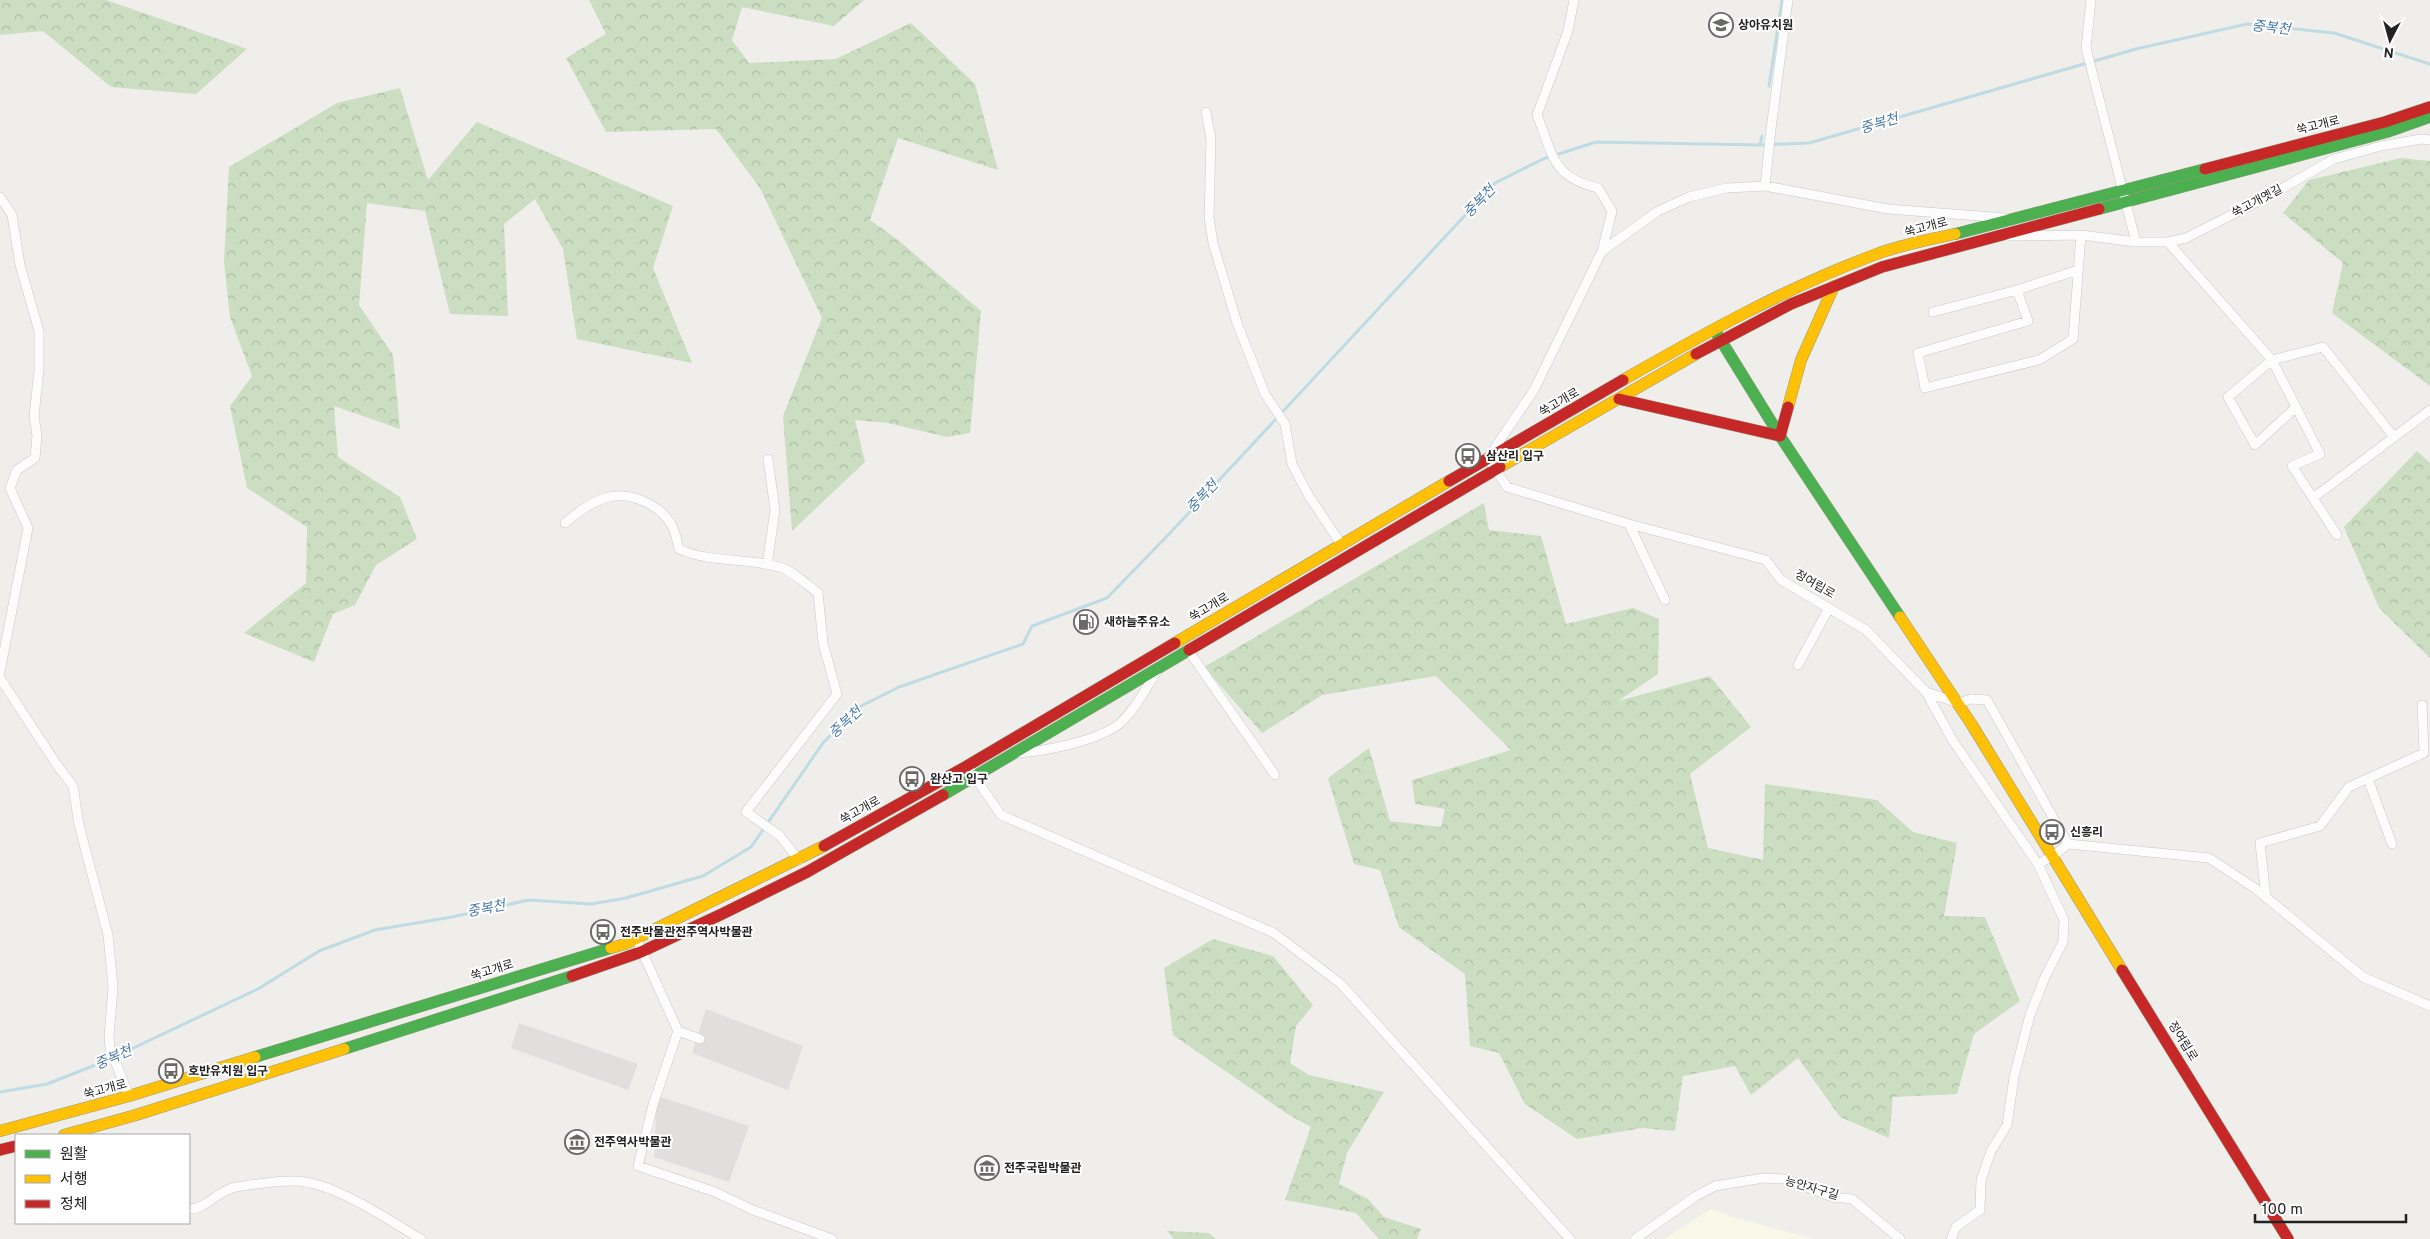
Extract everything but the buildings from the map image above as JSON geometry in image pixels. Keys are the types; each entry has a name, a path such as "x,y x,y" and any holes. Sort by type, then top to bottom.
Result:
{"street":[{"path":"1488,458 1534,390 1602,251 1612,211 1598,188 1579,183 1560,169 1554,161 1537,115 1568,31 1574,0"},
{"path":"1765,186 1788,0"},
{"path":"2092,0 2086,37 2088,53 2136,242"},
{"name":"쑥고개로","path":"0,1131 129,1096 625,944 799,860 966,766 1488,458 1714,328 1784,292 1876,254 2385,122 2430,106"},
{"path":"1206,112 1212,140 1209,217 1213,243 1237,323 1265,394 1285,424 1292,464 1309,496 1341,544"},
{"name":"쑥고개로","path":"68,1134 136,1115 521,993 641,952 807,872 1158,669 1495,470 1721,340 1791,304 1882,267 2387,132 2430,117"},
{"name":"쑥고개옛길","path":"1997,237 2081,235 2136,242 2168,242 2186,238 2267,197 2334,159 2381,146 2421,138 2430,140"},
{"path":"1602,251 1658,211 1689,197 1727,188 1765,186 1888,209 2010,218"},
{"path":"0,197 12,215 20,265 39,331 39,370 34,416 37,436 35,458 17,470 10,488 28,528 0,672"},
{"path":"2017,290 2028,321 1918,353 1925,388 2039,360 2073,339 2081,235"},
{"path":"2168,242 2272,360 2320,454 2292,466 2337,535"},
{"path":"1933,312 2017,290 2078,270"},
{"path":"1619,399 1780,436 1801,360 1834,286"},
{"name":"정여립로","path":"1714,328 1780,436 1958,703 2288,1239"},
{"path":"2296,407 2255,445 2228,397 2272,360 2323,347 2394,437"},
{"path":"2313,498 2430,410"},
{"name":"정여립로","path":"1488,458 1507,487 1629,524 1766,560 1781,580 1866,630 1926,692 1953,741 2038,864 2064,920 2064,942 2045,977 2030,1015 2014,1077 2007,1125 1991,1151 1981,1180 1980,1210 1956,1227 1952,1239"},
{"path":"767,565 775,510 768,459"},
{"path":"565,523 582,508 609,497 632,497 656,507 672,526 679,549 720,561 781,567 818,593 824,643 837,694 746,812 779,835 799,860"},
{"path":"1629,524 1665,600"},
{"path":"1798,665 1829,608"},
{"path":"1188,650 1275,775"},
{"path":"1012,754 1031,752 1084,740 1116,726 1138,701 1158,669"},
{"path":"0,678 73,786 79,825 108,935 113,987 109,1037 110,1048 129,1096"},
{"path":"1926,692 1958,703 1971,699 1987,700 2068,844"},
{"path":"2266,898 2260,843 2320,826 2349,787 2424,753 2422,705"},
{"path":"966,766 1001,814 1274,933 1341,984 1570,1239"},
{"path":"2368,779 2392,844"},
{"path":"2038,864 2053,856 2068,844 2209,858 2266,898 2363,977 2430,1006"},
{"path":"636,938 678,1031 653,1105 638,1166 715,1192 753,1210 832,1239"},
{"path":"678,1031 700,1038"},
{"path":"0,1150 15,1146"},
{"name":"능안자구길","path":"1636,1239 1646,1230 1715,1186 1764,1178 1785,1179 1833,1197 1852,1199 1900,1239"},
{"path":"190,1210 196,1209 228,1188 263,1182 298,1181 334,1191 422,1239"}],"shaded area":[{"path":"706,1009 803,1046 788,1090 692,1053"},
{"path":"519,1023 638,1064 628,1090 511,1048"},
{"path":"661,1097 749,1126 729,1182 654,1157 656,1110"},
{"path":"1711,1209 1734,1217 1813,1239 1664,1239"}],"green space":[{"path":"0,0 106,0 247,49 196,94 111,87 43,31 0,35"},
{"path":"589,0 864,0 834,26 742,7 732,40 749,63 836,59 911,23 975,84 998,170 898,138 870,220 898,240 981,311 970,433 947,437 888,423 855,420 865,462 792,531 783,416 822,318 760,188 716,129 606,132 566,58 606,34"},
{"path":"400,88 428,180 477,122 673,206 653,268 692,363 577,339 563,249 535,199 504,224 508,316 450,314 425,211 367,203 359,305 393,355 400,429 334,406 338,457 400,497 417,539 376,565 355,605 333,614 314,662 244,633 306,583 307,527 247,488 230,406 252,376 230,317 224,262 229,167 337,103"},
{"path":"2401,158 2430,161 2430,386 2332,313 2343,263 2283,213 2309,180"},
{"path":"2417,451 2430,463 2430,658 2379,608 2344,527"},
{"path":"1484,503 1489,530 1541,536 1566,624 1633,608 1659,619 1658,674 1618,701 1710,676 1751,727 1690,774 1708,848 1763,860 1765,784 1877,800 1913,832 1957,843 1944,916 1985,917 2020,1001 1974,1034 1957,1094 1893,1097 1889,1138 1840,1117 1798,1058 1751,1095 1735,1066 1683,1076 1675,1131 1642,1128 1577,1139 1525,1104 1499,1053 1470,1046 1465,974 1399,927 1380,870 1354,864 1328,778 1369,748 1390,821 1441,827 1445,809 1415,804 1412,780 1511,750 1436,676 1322,695 1262,733 1204,667"},
{"path":"1213,939 1273,956 1313,1005 1296,1026 1290,1063 1309,1075 1384,1092 1347,1153 1339,1184 1368,1199 1384,1217 1421,1229 1417,1239 1379,1239 1356,1213 1285,1200 1311,1127 1289,1115 1173,1035 1164,968"},
{"path":"1167,1231 1209,1233 1216,1239 1174,1239"}],"waterway":[{"path":"1769,86 1782,0"},
{"name":"중복천","path":"0,1092 47,1084 108,1060 258,989 319,951 375,930 452,917 529,900 591,904 626,898 703,876 751,847 823,743 857,708 899,687 1023,644 1032,626 1107,598 1171,532 1495,183 1543,159 1596,142 1760,145 1809,143 2136,49 2247,24 2334,33 2430,64"},
{"path":"1760,145 1762,136"}],"traffic: fast":[{"path":"2099,209 2387,132 2430,117"},
{"path":"1955,234 2205,169"},
{"path":"1717,334 1780,436 1900,617"},
{"path":"943,795 1189,650"},
{"path":"255,1057 611,948"},
{"path":"344,1049 572,976"}],"traffic: slow":[{"path":"1623,380 1715,328 1809,282 1884,251 1955,234"},
{"path":"1788,407 1801,360 1834,286"},
{"path":"1500,467 1696,354"},
{"path":"1175,643 1449,481"},
{"path":"1900,617 1972,725 2122,970"},
{"path":"611,948 625,944 824,846"},
{"path":"68,1134 136,1115 344,1049"},
{"path":"0,1131 129,1096 255,1057"}],"traffic: jam":[{"path":"2205,169 2385,122 2430,107"},
{"path":"1696,354 1791,304 1882,267 2099,209"},
{"path":"1449,481 1623,380"},
{"path":"1619,399 1780,436 1788,407"},
{"path":"1189,650 1500,467"},
{"path":"824,846 967,766 1175,643"},
{"path":"572,976 641,952 722,914 807,872 943,795"},
{"path":"2122,970 2288,1239"},
{"path":"0,1150 15,1146"}],"place":[{"name":"상아유치원","path":"1721,25"},
{"name":"삼산리 입구","path":"1468,456"},
{"name":"새하늘주유소","path":"1086,622"},
{"name":"완산고 입구","path":"912,779"},
{"name":"신흥리","path":"2052,832"},
{"name":"전주박물관전주역사박물관","path":"603,932"},
{"name":"호반유치원 입구","path":"171,1071"},
{"name":"전주역사박물관","path":"577,1142"},
{"name":"전주국립박물관","path":"987,1168"}]}
